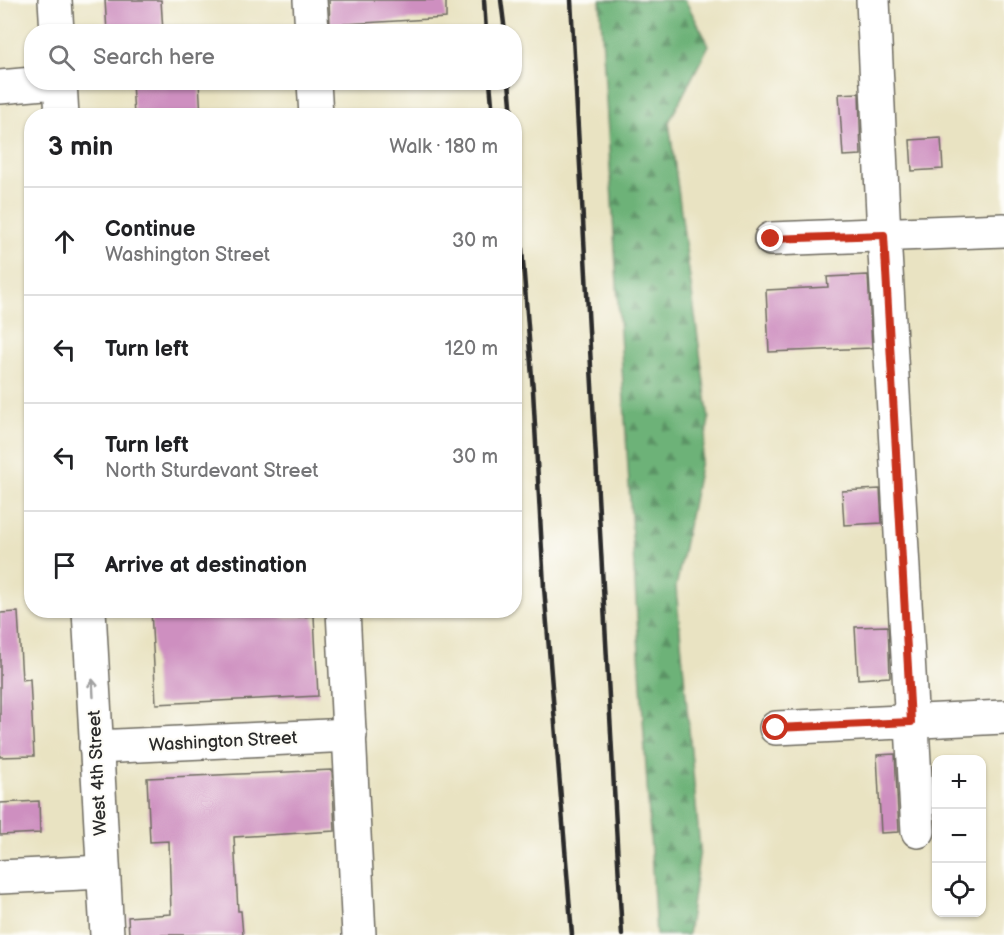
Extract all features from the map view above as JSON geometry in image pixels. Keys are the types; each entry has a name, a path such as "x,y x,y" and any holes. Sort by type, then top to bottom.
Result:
{"street":[{"path":"55,0 56,24"},
{"path":"310,0 312,24"},
{"path":"873,0 918,831"},
{"path":"0,87 24,85"},
{"path":"60,90 62,108"},
{"path":"314,90 316,108"},
{"path":"771,239 1004,230"},
{"name":"West 4th Street","path":"89,618 107,935"},
{"path":"344,618 359,935"},
{"path":"776,728 1004,717"},
{"name":"Washington Street","path":"96,747 351,735"},
{"path":"0,877 103,872"}],"green space":[{"path":"600,0 685,0 709,45 669,122 709,420 676,587 700,849 688,935 656,935"}],"building":[{"path":"105,0 161,0 162,24 106,24"},
{"path":"329,0 446,0 446,18 330,24"},
{"path":"132,90 199,90 201,108 134,108"},
{"path":"859,93 861,155 843,156 839,94"},
{"path":"941,138 943,169 912,171 910,140"},
{"path":"868,275 872,348 769,352 766,290 828,287 827,277"},
{"path":"880,489 882,523 844,525 842,491"},
{"path":"18,612 22,680 30,679 34,756 0,757 0,613"},
{"path":"151,618 314,618 318,696 156,704"},
{"path":"888,626 890,677 858,679 855,627"},
{"path":"895,754 899,832 881,833 877,755"},
{"path":"332,770 335,831 234,837 238,911 241,911 243,935 129,935 128,917 171,914 169,841 150,842 147,778"},
{"path":"39,801 40,833 0,835 0,803"}],"railway":[{"path":"484,0 486,24"},
{"path":"501,0 504,24"},
{"path":"571,0 622,935"},
{"path":"491,90 492,108"},
{"path":"510,90 511,108"},
{"path":"522,249 533,390 544,587 572,935"}],"route":[{"path":"771,239 884,235 911,722 776,728"}]}
